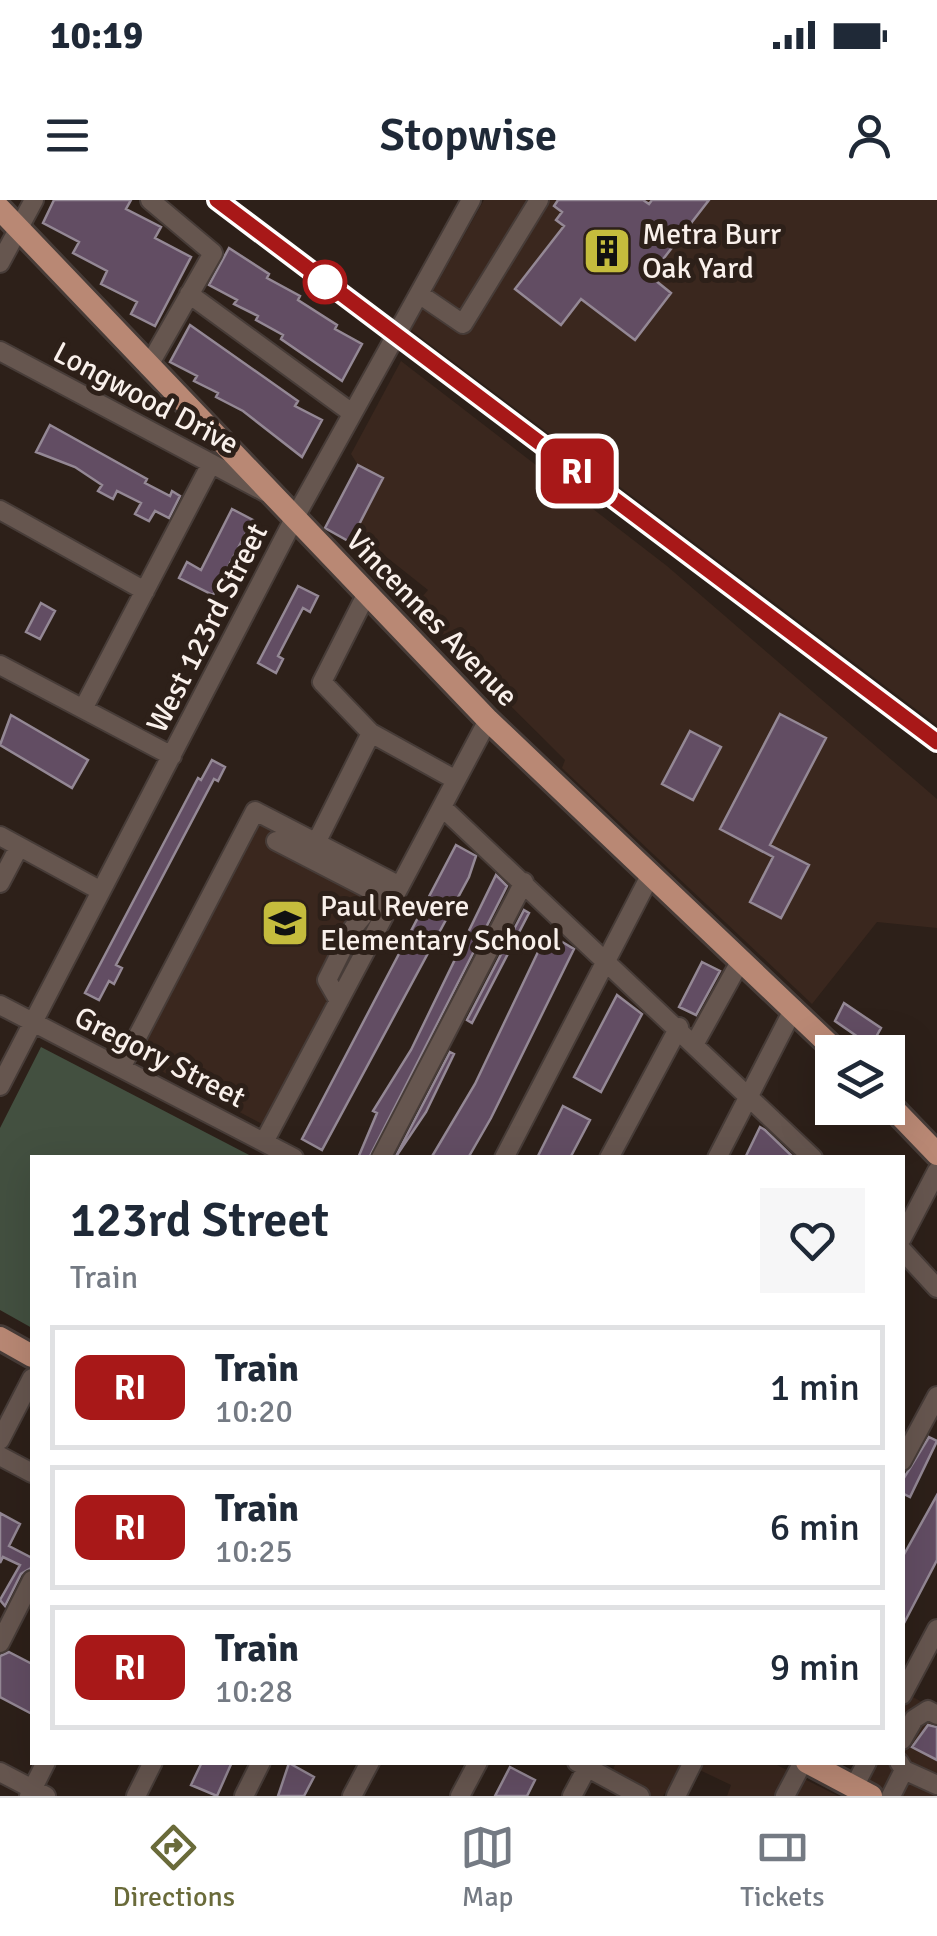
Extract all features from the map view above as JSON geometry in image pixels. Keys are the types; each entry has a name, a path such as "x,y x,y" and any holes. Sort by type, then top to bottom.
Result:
{"main road":[{"name":"Vincennes Avenue","path":"0,209 266,493 488,720 820,1035"},
{"path":"905,1121 937,1154"},
{"path":"0,1338 30,1355"},
{"path":"811,1765 862,1791"}],"street":[{"path":"0,263 34,200"},
{"path":"148,367 212,252 150,200"},
{"name":"West 123rd Street","path":"0,1086 294,520 472,200"},
{"path":"419,294 463,324 539,200"},
{"path":"189,294 352,412"},
{"name":"Longwood Drive","path":"0,351 266,493"},
{"path":"84,709 211,464"},
{"path":"0,510 145,591"},
{"path":"366,595 322,682 371,733 456,780"},
{"path":"0,665 172,756"},
{"path":"270,1149 391,894 488,720"},
{"path":"316,843 371,733"},
{"path":"442,807 750,1094 809,1155"},
{"path":"121,1068 255,811 316,843 391,894"},
{"path":"0,836 101,891"},
{"path":"276,841 391,894"},
{"path":"0,883 19,846"},
{"path":"506,1155 650,876"},
{"path":"383,1155 524,882"},
{"path":"696,1043 742,960"},
{"name":"Gregory Street","path":"0,1005 270,1149"},
{"path":"719,1155 794,1008"},
{"path":"611,1155 679,1028"},
{"path":"905,1232 937,1172"},
{"path":"905,1253 937,1288"},
{"path":"0,1440 30,1382"},
{"path":"905,1455 937,1396"},
{"path":"0,1456 30,1472"},
{"path":"0,1643 30,1584"},
{"path":"905,1688 937,1629"},
{"path":"905,1735 914,1719 928,1710 937,1715"},
{"path":"0,1772 36,1794 45,1765"},
{"path":"136,1796 152,1765"},
{"path":"244,1796 260,1765"},
{"path":"352,1796 368,1765"},
{"path":"460,1796 476,1765"},
{"path":"572,1796 582,1765 640,1796"},
{"path":"676,1796 692,1765"},
{"path":"785,1796 803,1765"},
{"path":"862,1791 866,1765"},
{"path":"891,1796 902,1766 937,1786"}],"path":[{"path":"367,322 375,329"}],"shaded area":[{"path":"484,200 937,200 937,725 411,330"},
{"path":"401,361 667,566 937,799 937,928 877,922 812,1004 562,768 565,760 412,608 428,590 355,532 358,465 351,454"},
{"name":"Paul Revere Elementary School","path":"256,815 391,887 264,1125 129,1054"},
{"path":"907,1694 937,1710 937,1796 848,1796 866,1765 905,1765"},
{"path":"615,1765 684,1765 663,1796 648,1796 610,1775"},
{"path":"689,1765 777,1765 838,1796 727,1796 731,1785"}],"green space":[{"path":"41,1047 249,1155 30,1155 30,1327 0,1310 0,1128"}],"building":[{"path":"54,200 131,200 126,209 161,227 155,238 191,257 155,326 131,314 137,302 101,284 107,271 73,253 79,242 43,223"},
{"name":"Metra Burr Oak Yard","path":"558,200 643,200 649,204 652,200 709,200 650,276 671,293 635,340 581,299 561,325 515,289 564,226 556,220 562,212 554,206"},
{"path":"229,248 269,274 267,278 300,296 298,300 337,325 335,329 362,344 342,381 281,339 283,335 256,320 258,316 234,304 237,300 209,285"},
{"path":"190,325 298,401 295,406 322,420 302,457 243,411 216,397 218,393 194,381 197,376 170,362"},
{"path":"50,425 147,479 145,483 170,496 172,491 180,496 169,518 155,511 149,521 135,514 141,503 117,491 113,499 98,491 102,485 75,467 36,452"},
{"path":"358,465 383,478 350,542 325,528"},
{"path":"232,509 253,520 213,595 179,578 187,562 201,570"},
{"path":"298,586 318,596 310,612 303,608 278,656 283,659 276,673 258,663"},
{"path":"41,603 55,611 40,639 26,632"},
{"path":"780,714 826,738 770,845 809,865 781,918 750,902 773,857 720,829"},
{"path":"11,715 88,760 72,788 0,745"},
{"path":"690,731 721,747 693,800 662,784"},
{"path":"212,760 225,767 218,781 214,779 116,965 122,968 114,984 109,981 99,1000 85,993 198,778 201,780"},
{"path":"456,845 476,856 469,877 322,1150 302,1139"},
{"path":"496,875 507,886 371,1155 359,1155 377,1113 373,1111 411,1050"},
{"path":"524,910 529,913 472,1023 467,1020"},
{"path":"547,933 574,949 470,1155 433,1155 475,1084"},
{"path":"702,962 720,971 696,1015 679,1007"},
{"path":"617,995 642,1014 601,1092 574,1077"},
{"path":"844,1003 881,1028 877,1035 855,1035 835,1021"},
{"path":"450,1052 454,1054 426,1112 397,1155"},
{"path":"563,1106 590,1120 572,1155 538,1155"},
{"path":"760,1127 791,1155 746,1155"},
{"path":"929,1437 937,1441 910,1497 905,1494 905,1476"},
{"path":"937,1495 937,1560 905,1621 905,1553"},
{"path":"0,1513 20,1524 9,1546 30,1557 30,1569 21,1574 5,1606 0,1600 20,1565 3,1557 0,1563"},
{"path":"9,1652 30,1663 30,1713 0,1697 0,1656"},
{"path":"928,1725 937,1727 937,1760 912,1747"},
{"path":"201,1765 231,1765 217,1796 191,1785"},
{"path":"288,1765 314,1777 304,1796 278,1796"},
{"path":"510,1767 535,1780 527,1796 495,1796"}],"railway":[{"path":"217,200 937,742"}],"train":[{"name":"RI","path":"217,200 937,742"}],"place":[{"name":"Metra Burr Oak Yard","path":"607,251"},
{"name":"Paul Revere Elementary School","path":"285,923"}]}
